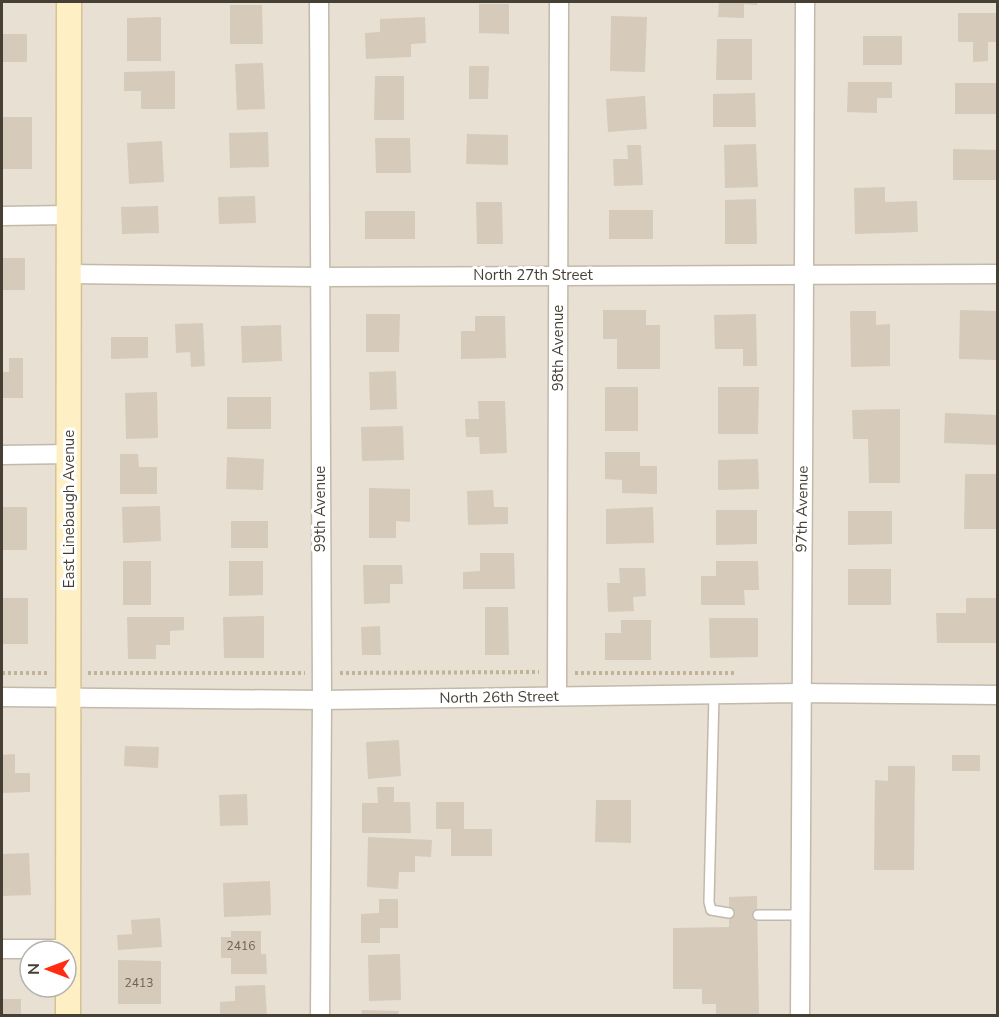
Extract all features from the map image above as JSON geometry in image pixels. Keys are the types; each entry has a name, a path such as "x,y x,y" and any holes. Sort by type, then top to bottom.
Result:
{"street":[{"name":"East Linebaugh Avenue","path":"68,939 68,697 59,673 69,454 69,2"},
{"name":"99th Avenue","path":"319,2 322,700 320,1016"},
{"name":"98th Avenue","path":"557,695 559,2"},
{"name":"97th Avenue","path":"800,1016 805,2"},
{"path":"2,216 69,215"},
{"name":"North 27th Street","path":"69,274 319,277 998,274"},
{"path":"2,455 69,454"},
{"name":"North 26th Street","path":"2,697 322,700 800,693 998,695"},
{"path":"2,949 18,949"},
{"name":"East Linebaugh Avenue","path":"68,999 68,1016"}],"lane":[{"path":"714,694 709,902 711,910 729,914"},
{"path":"758,915 800,915"}],"path":[{"path":"59,673 743,673"}],"shaded area":[{"path":"2,2 997,2 997,1015 2,1016"}],"building":[{"path":"719,2 757,2 757,5 744,4 744,18 718,17"},
{"path":"479,4 509,4 509,34 479,33"},
{"path":"230,5 262,5 263,44 230,44"},
{"path":"958,13 998,13 998,42 988,42 988,61 973,62 973,42 958,42"},
{"path":"611,16 647,17 645,72 610,71"},
{"path":"161,17 161,61 127,61 127,18"},
{"path":"425,17 426,43 411,44 411,57 366,59 365,33 380,32 380,19"},
{"path":"2,34 27,34 27,62 2,62"},
{"path":"863,36 902,36 902,65 863,65"},
{"path":"717,39 752,39 752,80 716,80"},
{"path":"263,63 265,109 237,110 235,64"},
{"path":"469,66 489,66 488,99 469,99"},
{"path":"175,71 175,109 141,109 141,91 124,91 124,72"},
{"path":"375,76 404,76 404,120 374,120"},
{"path":"848,82 892,82 892,98 877,98 877,113 847,112"},
{"path":"955,83 998,83 998,114 955,114"},
{"path":"755,93 756,127 713,127 713,94"},
{"path":"645,96 647,129 608,132 606,99"},
{"path":"2,117 32,117 32,169 2,169"},
{"path":"268,132 269,167 230,168 229,133"},
{"path":"467,134 508,135 508,165 466,164"},
{"path":"375,138 410,138 411,173 376,173"},
{"path":"162,141 164,182 129,184 127,143"},
{"path":"756,144 758,187 725,188 724,145"},
{"path":"627,145 641,145 643,185 614,186 613,159 628,159"},
{"path":"953,149 998,150 998,180 953,180"},
{"path":"885,187 885,202 917,201 918,232 855,234 854,188"},
{"path":"255,196 256,223 219,224 218,197"},
{"path":"756,199 757,244 725,244 725,200"},
{"path":"476,202 502,202 503,244 477,244"},
{"path":"158,206 159,233 122,234 121,207"},
{"path":"609,210 653,210 653,239 609,239"},
{"path":"365,211 415,211 415,239 365,239"},
{"path":"2,258 25,258 25,290 2,290"},
{"path":"603,310 646,310 646,325 660,325 660,369 617,369 617,339 603,339"},
{"path":"960,310 998,311 998,360 959,359"},
{"path":"850,311 876,311 876,325 890,324 890,366 851,367"},
{"path":"366,314 400,314 399,352 366,352"},
{"path":"756,314 757,366 743,366 743,349 715,349 714,315"},
{"path":"475,316 505,316 506,358 461,359 461,331 475,331"},
{"path":"203,323 205,366 191,367 190,352 176,353 175,324"},
{"path":"281,325 282,361 242,363 241,326"},
{"path":"111,337 148,337 148,358 111,359"},
{"path":"9,358 23,358 23,398 2,398 2,372 9,372"},
{"path":"396,371 397,409 370,410 369,372"},
{"path":"605,387 638,387 638,431 605,431"},
{"path":"718,387 759,387 758,434 718,434"},
{"path":"157,392 158,438 126,439 125,393"},
{"path":"227,397 271,397 271,429 227,429"},
{"path":"478,401 505,401 507,453 480,454 479,437 466,437 465,419 479,419"},
{"path":"900,409 900,483 869,483 868,439 853,439 852,410"},
{"path":"945,413 998,415 998,445 944,443"},
{"path":"403,426 404,460 362,461 361,427"},
{"path":"605,452 640,452 640,466 657,466 657,494 622,493 622,480 605,479"},
{"path":"120,454 138,454 139,467 157,467 157,494 120,494"},
{"path":"227,457 264,459 263,490 226,489"},
{"path":"758,459 759,489 718,490 718,460"},
{"path":"965,474 998,474 997,529 964,529"},
{"path":"369,488 410,489 410,522 396,521 396,538 369,538"},
{"path":"493,490 494,507 508,507 508,524 468,525 467,491"},
{"path":"160,506 161,541 123,543 122,507"},
{"path":"2,507 27,507 27,550 2,550"},
{"path":"653,507 654,543 606,544 606,509"},
{"path":"716,510 757,510 757,544 716,545"},
{"path":"848,511 892,511 892,544 848,545"},
{"path":"231,521 268,521 268,548 231,548"},
{"path":"480,553 514,553 515,589 463,589 463,572 480,571"},
{"path":"123,561 151,561 151,605 123,605"},
{"path":"229,561 263,561 263,595 229,596"},
{"path":"716,561 758,561 759,590 744,590 745,605 701,605 701,576 716,576"},
{"path":"363,565 402,565 403,584 390,584 390,603 364,604"},
{"path":"619,568 645,568 646,596 633,597 634,611 608,612 607,583 620,583"},
{"path":"848,569 891,569 891,605 848,605"},
{"path":"2,598 28,598 28,644 2,644"},
{"path":"966,598 998,598 998,643 937,643 936,613 966,613"},
{"path":"485,607 508,607 509,655 485,655"},
{"path":"264,616 264,658 224,658 223,617"},
{"path":"127,617 184,617 184,630 170,631 170,645 156,645 156,659 128,659"},
{"path":"709,618 758,618 758,657 710,658"},
{"path":"621,620 651,620 651,660 605,660 605,633 621,633"},
{"path":"380,626 381,655 362,655 361,627"},
{"path":"399,740 401,776 368,779 366,742"},
{"path":"125,746 159,747 158,768 124,766"},
{"path":"15,754 15,773 30,773 30,792 2,793 2,755"},
{"path":"952,755 980,755 980,771 952,771"},
{"path":"888,766 915,766 914,870 874,870 875,780 888,781"},
{"path":"377,787 394,787 394,802 410,802 411,833 362,833 362,803 378,803"},
{"path":"247,794 248,825 220,826 219,795"},
{"path":"596,800 631,800 631,843 595,842"},
{"path":"436,802 464,802 464,829 492,829 492,856 451,856 451,829 436,829"},
{"path":"368,837 432,840 431,857 415,856 415,872 399,872 398,889 367,887"},
{"path":"29,853 31,895 2,896 2,854"},
{"path":"270,881 271,915 224,917 223,883"},
{"path":"757,896 759,1016 716,1016 716,1004 702,1004 702,989 673,989 673,928 729,927 729,897"},
{"path":"379,899 398,899 398,928 380,928 380,943 361,943 361,914 379,913"},
{"path":"160,918 162,947 118,950 117,935 132,934 131,920"},
{"path":"231,931 261,931 261,954 266,954 267,974 231,974 231,958 221,958 221,937 231,937"},
{"path":"400,954 401,1000 369,1001 368,955"},
{"path":"118,960 161,961 161,1004 118,1004"},
{"path":"265,985 267,1016 220,1016 220,1002 235,1001 235,986"},
{"path":"2,999 21,999 21,1016 2,1016"},
{"path":"362,1010 399,1011 398,1016 361,1016"}]}
